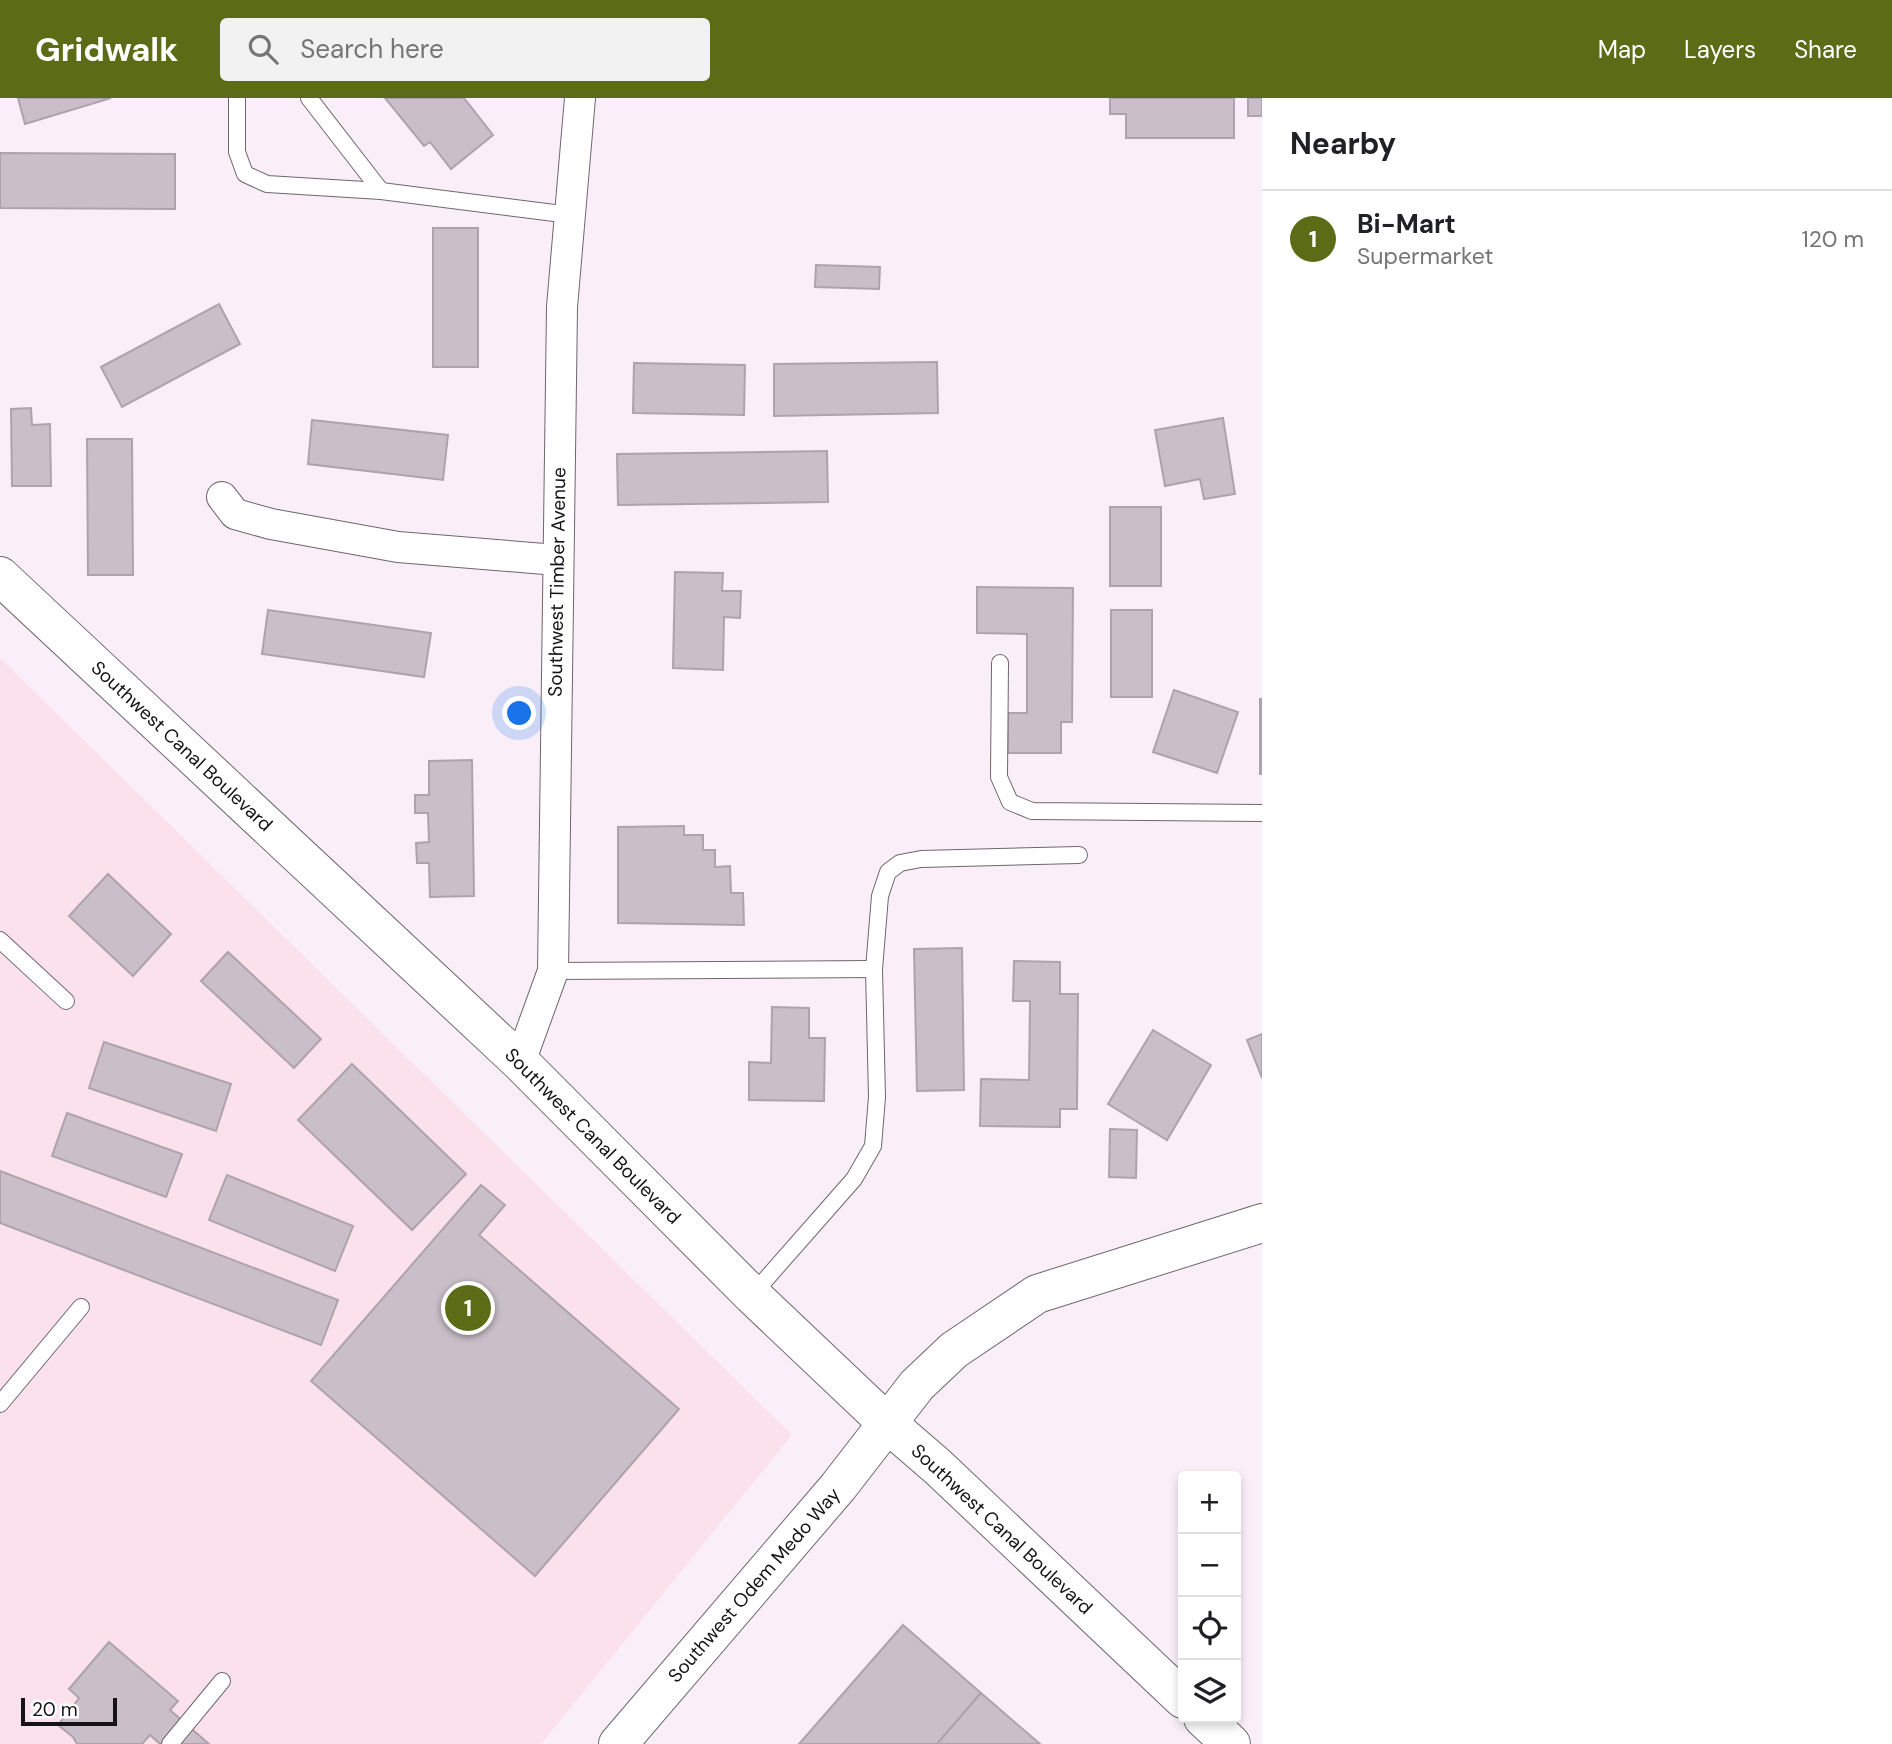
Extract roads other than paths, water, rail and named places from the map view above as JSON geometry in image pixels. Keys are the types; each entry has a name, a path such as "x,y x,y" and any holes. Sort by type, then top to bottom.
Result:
{"main road":[{"name":"Southwest Canal Boulevard","path":"0,576 520,1062 752,1295 1178,1694"},
{"name":"Southwest Odem Medo Way","path":"618,1744 838,1487 917,1385 954,1350 1037,1294 1262,1223"},
{"path":"1208,1723 1231,1744"}],"street":[{"name":"Southwest Timber Avenue","path":"520,1062 552,971 562,307 580,98"},
{"path":"222,497 235,514 271,524 398,547 557,560"}],"lane":[{"path":"237,98 237,152 245,174 267,184 381,191 570,215"},
{"path":"309,98 381,191"},
{"path":"1000,663 999,777 1010,802 1032,811 1262,813"},
{"path":"752,1295 854,1178 873,1146 877,1097 874,969 880,896 888,872 900,863 921,859 1079,855"},
{"path":"0,940 66,1001"},
{"path":"552,971 874,969"},
{"path":"0,1404 81,1307"},
{"path":"170,1744 222,1681"}],"place":[{"name":"Bi-Mart","path":"468,1308"}]}
